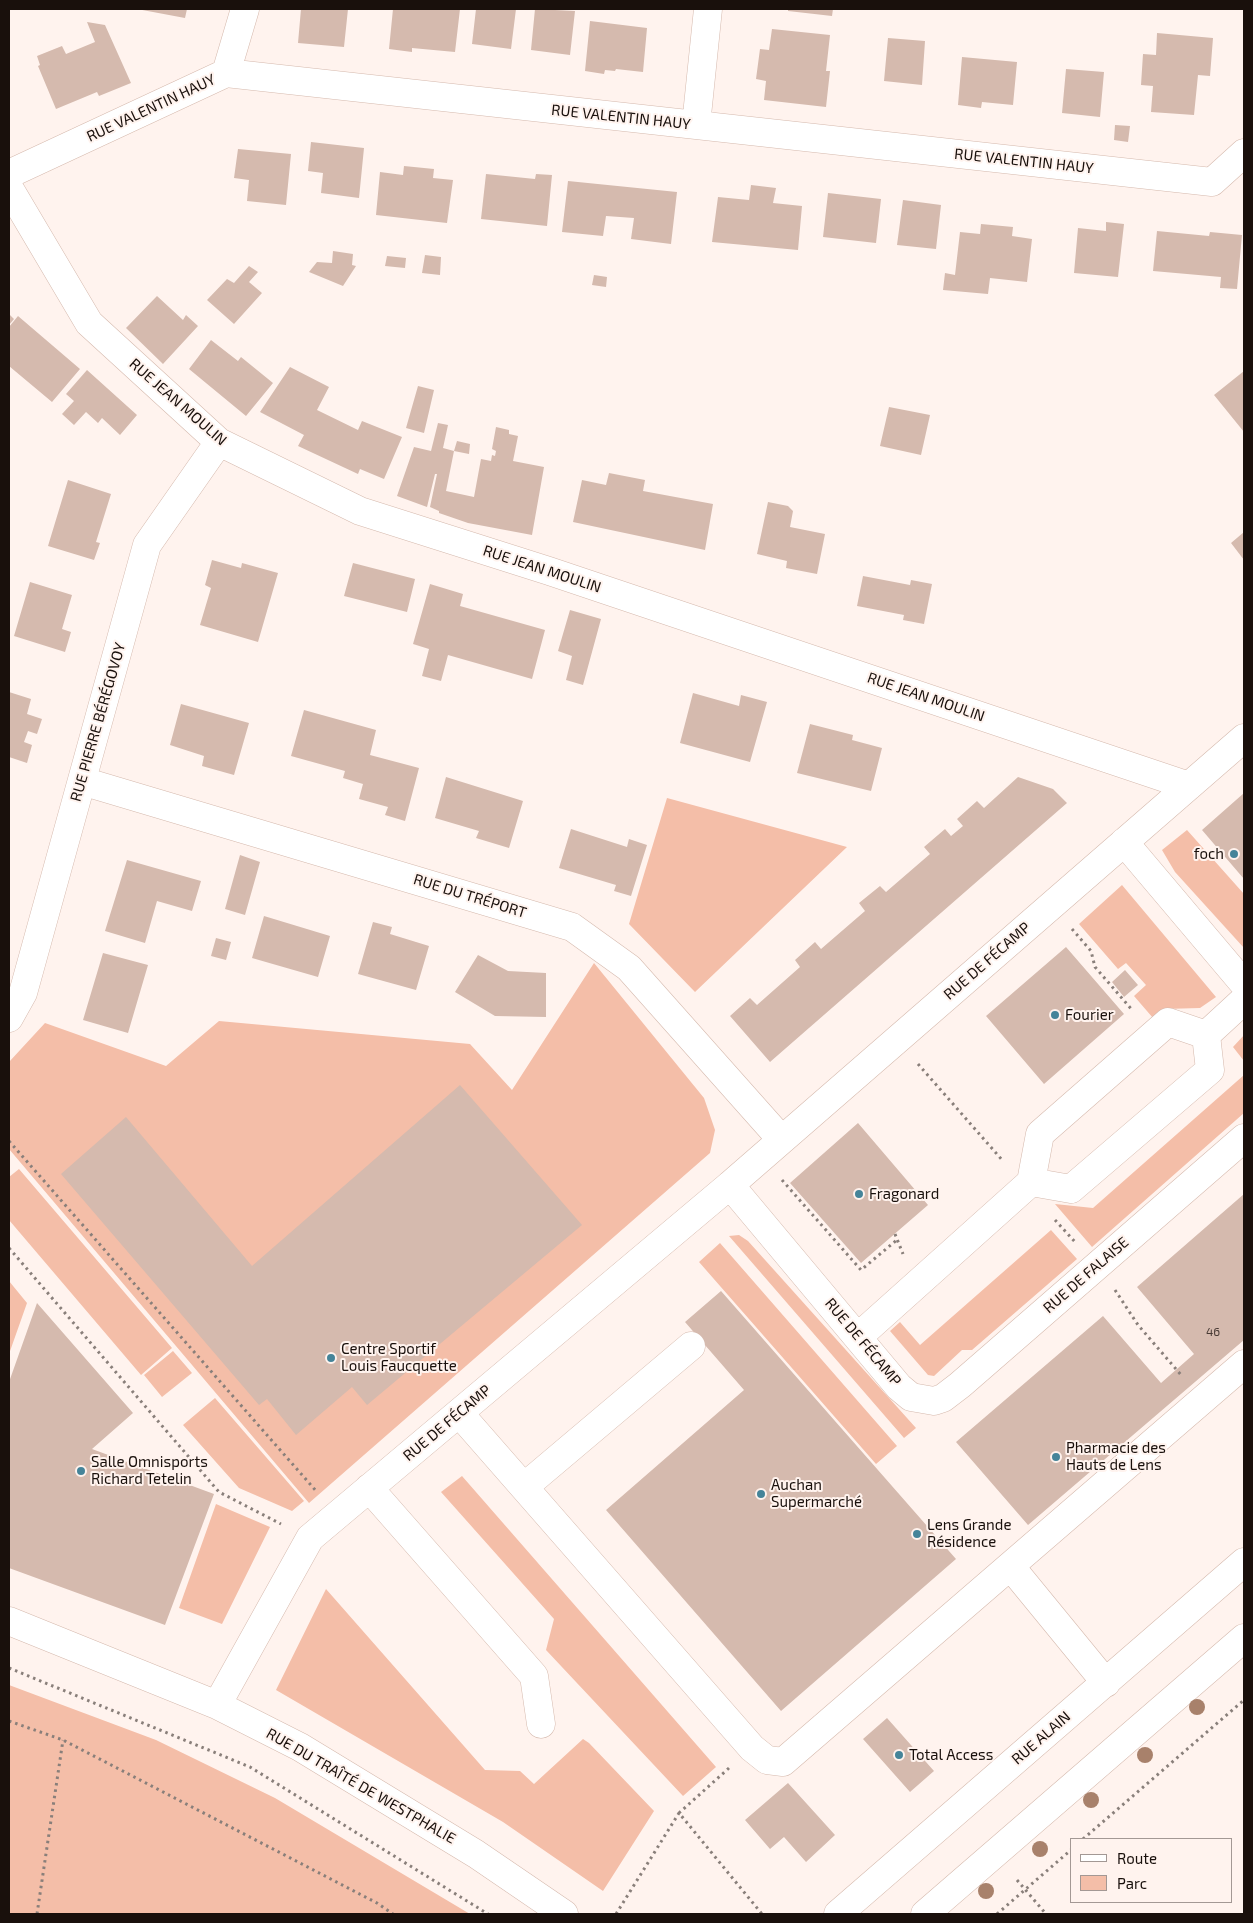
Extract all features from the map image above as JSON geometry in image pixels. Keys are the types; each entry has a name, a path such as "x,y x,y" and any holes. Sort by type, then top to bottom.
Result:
{"street":[{"path":"226,73 245,9"},
{"path":"696,125 708,9"},
{"name":"RUE VALENTIN HAUY","path":"9,174 226,73 1212,182 1244,154"},
{"name":"RUE JEAN MOULIN","path":"9,188 89,323 219,442 360,511 549,571 1188,786"},
{"name":"RUE PIERRE BÉRÉGOVOY","path":"9,1018 23,993 148,545 219,442"},
{"name":"RUE DE FÉCAMP","path":"218,1705 310,1538 730,1185 1244,738"},
{"name":"RUE DU TRÉPORT","path":"82,781 572,927 629,968 781,1139"},
{"path":"1124,842 1244,984"},
{"path":"1206,1035 1244,1000"},
{"path":"858,1337 1031,1182 1040,1134 1153,1035 1168,1022 1206,1035"},
{"path":"1031,1182 1071,1189 1210,1070 1206,1035"},
{"name":"RUE DE FALAISE","path":"924,1400 934,1401 943,1398 960,1385 1244,1138"},
{"name":"RUE DE FÉCAMP","path":"730,1185 899,1387 911,1397 924,1400"},
{"path":"524,1487 691,1346"},
{"path":"458,1413 752,1748 767,1760 783,1762 1244,1364"},
{"path":"370,1488 534,1676 541,1724"},
{"name":"RUE ALAIN","path":"838,1914 1244,1562"},
{"path":"1011,1567 1106,1682"},
{"name":"RUE DU TRAÎTÉ DE WESTPHALIE","path":"9,1621 218,1705 300,1747 476,1854 564,1914"},
{"path":"925,1914 1244,1638"}],"path":[{"path":"1066,922 1091,951 1095,967 1153,1035"},
{"path":"9,1141 319,1494 325,1489"},
{"path":"778,1176 861,1270 898,1239"},
{"path":"9,1248 218,1492 310,1538"},
{"path":"9,1668 250,1767 488,1914"},
{"path":"1084,1838 1244,1700"},
{"path":"9,1721 63,1740 377,1903 393,1914"},
{"path":"37,1914 63,1740"},
{"path":"616,1914 679,1814 752,1748"},
{"path":"679,1814 762,1914"},
{"path":"997,1914 1070,1851"},
{"path":"1017,1880 1046,1914"}],"green space":[{"path":"667,798 847,847 695,992 629,924"},
{"path":"1187,830 1244,894 1244,948 1175,872 1162,850"},
{"path":"1122,885 1216,997 1200,1008 1164,1009 1153,1018 1134,996 1146,985 1126,963 1118,969 1079,924"},
{"name":"Centre Sportif Louis Faucquette","path":"594,963 704,1098 715,1130 710,1153 309,1503 9,1149 9,1062 45,1023 166,1066 219,1021 470,1044 512,1090"},
{"path":"1244,1035 1244,1061 1233,1047"},
{"path":"1244,1075 1244,1113 1092,1247 1055,1204 1093,1208"},
{"path":"19,1169 172,1348 141,1375 9,1220 9,1177"},
{"path":"1051,1230 1077,1259 972,1350 962,1350 934,1376 928,1375 890,1331 900,1322 920,1345"},
{"path":"739,1235 748,1241 916,1428 904,1438 729,1236"},
{"path":"720,1243 897,1446 876,1464 699,1262"},
{"path":"9,1281 27,1303 9,1354"},
{"path":"173,1351 192,1373 162,1397 144,1375"},
{"path":"215,1398 304,1501 292,1511 239,1488 183,1425"},
{"path":"462,1476 716,1767 683,1796 546,1650 554,1619 441,1492"},
{"path":"216,1504 270,1527 222,1624 179,1608"},
{"path":"326,1589 485,1770 520,1771 534,1784 583,1739 654,1811 603,1891 503,1822 276,1690"},
{"path":"9,1685 156,1740 275,1798 470,1914 9,1914"}],"building":[{"path":"137,9 187,9 185,18"},
{"path":"301,9 348,9 344,47 298,43"},
{"path":"393,9 460,9 455,52 412,48 412,52 389,49"},
{"path":"476,9 516,9 511,49 472,44"},
{"path":"535,9 575,11 570,55 531,50"},
{"path":"788,9 833,9 832,16 788,11"},
{"path":"590,21 647,28 643,72 616,69 615,71 605,70 604,74 585,71"},
{"path":"87,22 105,25 131,83 99,96 97,92 56,109 38,66 40,65 37,56 62,46 66,54 95,42"},
{"path":"772,29 830,35 826,71 830,71 826,107 764,100 766,81 756,79 760,49 769,50"},
{"path":"1157,33 1213,38 1210,76 1198,75 1194,115 1151,112 1153,86 1141,85 1143,54 1156,55"},
{"path":"888,38 925,41 922,85 884,81"},
{"path":"962,57 1017,62 1013,105 982,102 981,108 958,105"},
{"path":"1066,69 1104,72 1100,117 1062,113"},
{"path":"1115,125 1130,126 1128,142 1114,140"},
{"path":"311,142 364,148 359,198 321,193 323,173 308,171"},
{"path":"238,149 291,154 286,205 247,201 249,180 234,178"},
{"path":"404,166 434,169 433,178 453,180 447,223 376,215 380,172 403,175"},
{"path":"486,174 535,179 536,174 552,175 547,226 481,219"},
{"path":"568,181 677,192 671,244 631,239 634,218 606,216 603,236 562,232"},
{"path":"751,185 776,188 773,203 802,206 798,250 712,242 718,197 749,200"},
{"path":"828,193 881,199 876,243 823,237"},
{"path":"903,200 941,205 936,249 897,245"},
{"path":"1106,222 1124,224 1118,277 1074,273 1078,228 1106,231"},
{"path":"981,224 1013,227 1012,236 1032,239 1027,282 990,278 988,294 943,290 945,273 955,275 960,232 980,234"},
{"path":"1157,231 1209,236 1210,232 1242,235 1237,289 1220,288 1221,277 1153,271"},
{"path":"333,251 353,254 352,265 356,266 343,286 309,272 317,262 332,263"},
{"path":"425,255 441,257 440,275 422,273"},
{"path":"387,256 406,258 405,268 385,266"},
{"path":"249,266 258,272 249,282 262,293 234,324 207,300 227,279 234,283"},
{"path":"594,275 607,277 606,287 592,285"},
{"path":"157,296 183,320 186,315 198,326 163,364 126,328"},
{"path":"9,314 14,319 9,325"},
{"path":"18,316 80,369 52,402 9,366 9,327"},
{"path":"211,340 238,361 241,357 273,383 246,416 189,369"},
{"path":"290,367 329,387 317,410 358,430 362,421 402,437 384,479 360,469 358,474 298,446 304,435 260,412"},
{"path":"87,370 137,415 120,435 102,418 98,423 86,412 74,425 62,414 74,401 66,394"},
{"path":"1244,371 1244,432 1214,395"},
{"path":"418,386 434,390 424,433 406,428"},
{"path":"889,407 930,415 921,455 880,446"},
{"path":"438,423 448,425 443,448 454,451 446,491 474,497 481,459 491,461 492,455 495,456 496,451 492,449 496,427 509,430 509,434 518,436 513,461 544,467 532,535 468,523 439,513 439,511 430,507 437,474 435,474 427,507 397,496 414,447 431,451"},
{"path":"457,441 470,444 469,454 454,451"},
{"path":"609,473 645,480 643,491 713,504 705,550 573,522 582,480 606,485"},
{"path":"68,480 111,494 96,542 100,543 94,560 48,546"},
{"path":"768,502 788,506 793,511 790,527 825,534 817,574 786,568 787,561 757,554"},
{"path":"1244,532 1244,560 1231,543"},
{"path":"212,560 241,568 242,563 278,573 258,642 200,625 211,588 205,585"},
{"path":"353,563 415,579 407,612 344,596"},
{"path":"863,576 910,585 911,580 932,584 924,624 903,620 904,615 857,606"},
{"path":"30,582 72,595 62,629 71,632 65,652 14,636"},
{"path":"430,584 463,594 460,606 545,630 532,679 448,655 441,681 422,676 429,649 413,644"},
{"path":"570,610 601,619 583,685 566,680 572,656 558,651"},
{"path":"9,692 31,699 27,714 42,719 37,734 28,731 24,742 32,745 27,763 9,757"},
{"path":"693,693 739,706 741,695 767,702 750,762 680,743"},
{"path":"181,704 249,723 234,775 202,766 204,756 170,745"},
{"path":"304,710 376,730 370,755 419,768 405,821 385,815 388,807 359,799 363,784 343,778 345,771 291,756"},
{"path":"810,724 853,735 852,740 882,748 871,791 797,773"},
{"path":"446,777 523,801 509,848 476,838 479,831 435,818"},
{"path":"1018,777 1053,789 1067,803 770,1062 730,1016 750,998 757,1005 800,967 795,960 815,942 821,949 865,911 859,903 880,886 886,892 930,854 924,847 945,829 951,836 963,826 957,819 977,801 984,808"},
{"name":"foch","path":"1244,793 1244,879 1202,830"},
{"path":"571,829 627,847 629,839 647,845 631,896 614,891 616,885 559,868"},
{"path":"240,855 260,862 245,915 225,909"},
{"path":"127,860 201,881 192,911 157,901 145,943 105,931"},
{"path":"264,916 330,936 318,977 252,958"},
{"path":"373,922 392,927 390,934 429,946 416,990 358,974"},
{"path":"216,938 231,942 226,960 211,956"},
{"name":"Fourier","path":"1066,947 1124,1014 1044,1084 986,1016"},
{"path":"103,953 148,965 128,1033 83,1020"},
{"path":"478,955 508,971 546,973 546,1017 495,1016 455,992"},
{"path":"1125,970 1138,985 1124,997 1112,982"},
{"path":"460,1085 582,1225 367,1405 352,1387 296,1435 267,1399 259,1405 61,1174 126,1117 252,1266"},
{"name":"Fragonard","path":"858,1123 928,1205 861,1263 790,1183"},
{"path":"1244,1194 1244,1340 1028,1525 956,1442 1103,1316 1161,1383 1194,1354 1137,1287"},
{"name":"Auchan Supermarché","path":"721,1291 956,1559 781,1711 606,1510 744,1390 685,1322"},
{"name":"Salle Omnisports Richard Tetelin","path":"37,1303 133,1413 92,1449 214,1494 165,1625 9,1568 9,1382"},
{"path":"887,1718 934,1771 910,1792 863,1739"},
{"path":"788,1783 835,1835 806,1862 784,1837 770,1849 745,1820"}],"place":[{"name":"foch","path":"1234,854"},
{"name":"Fourier","path":"1055,1015"},
{"name":"Fragonard","path":"859,1194"},
{"name":"Centre Sportif Louis Faucquette","path":"331,1358"},
{"name":"Pharmacie des Hauts de Lens","path":"1056,1457"},
{"name":"Salle Omnisports Richard Tetelin","path":"81,1471"},
{"name":"Auchan Supermarché","path":"761,1494"},
{"name":"Lens Grande Résidence","path":"917,1534"},
{"name":"Total Access","path":"899,1755"}]}
